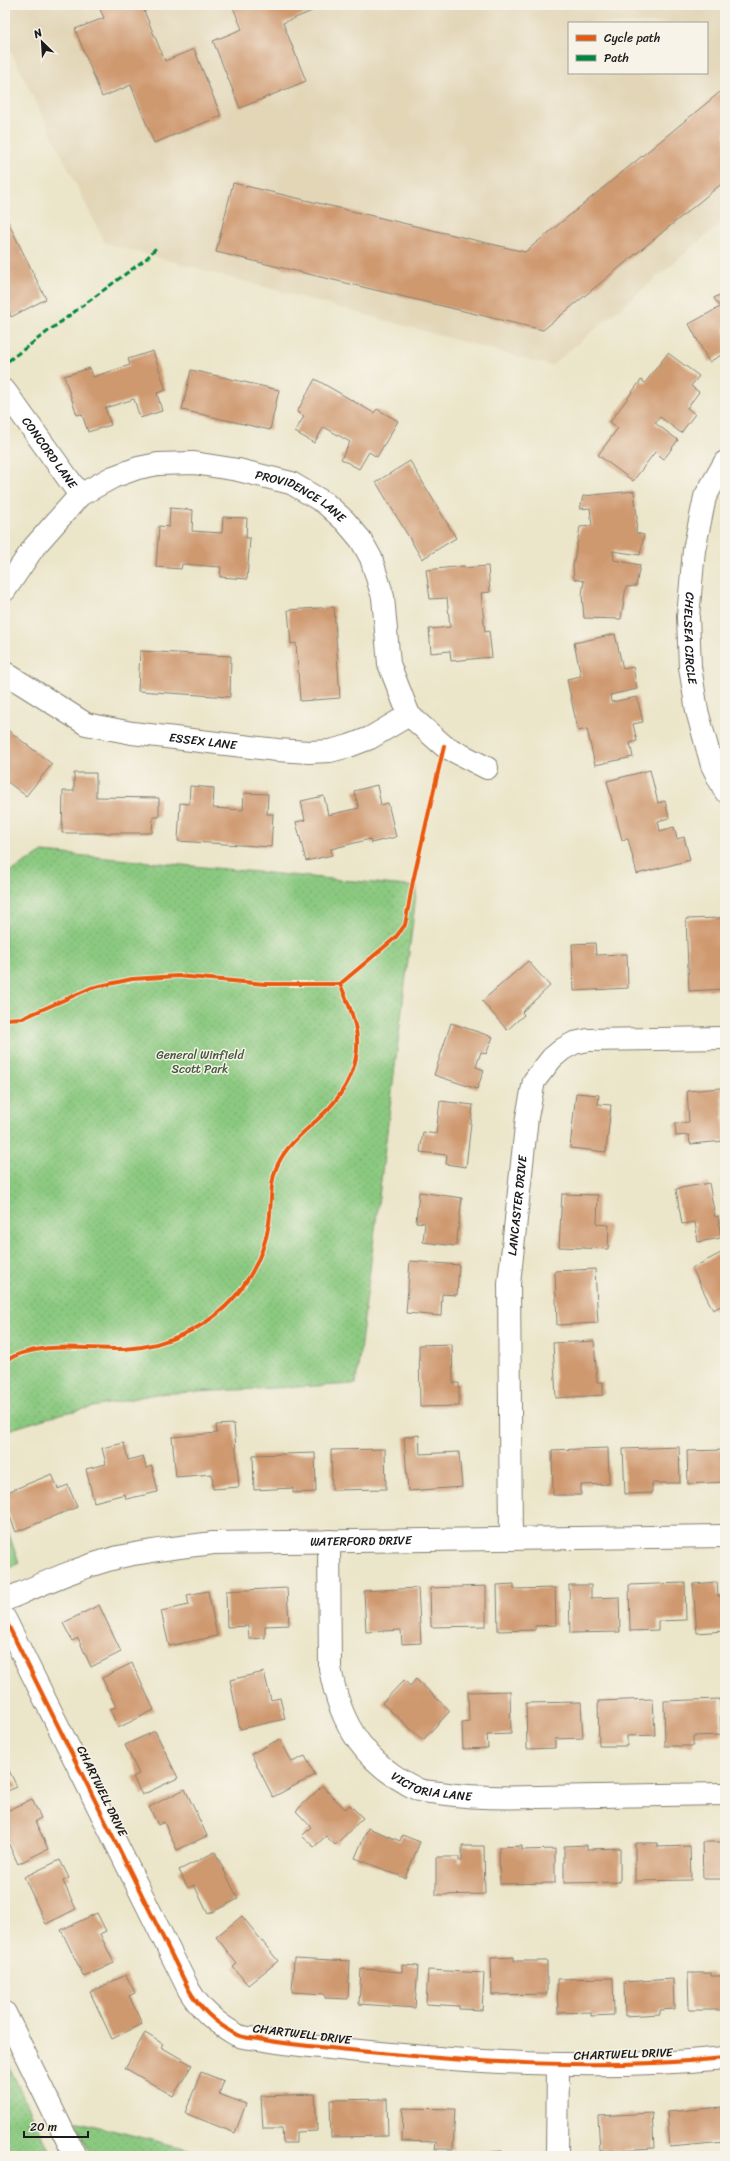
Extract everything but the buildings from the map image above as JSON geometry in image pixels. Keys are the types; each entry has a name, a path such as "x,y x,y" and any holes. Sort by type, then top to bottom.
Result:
{"street":[{"name":"CONCORD LANE","path":"5,392 80,494"},
{"name":"CHELSEA CIRCLE","path":"725,462 705,496 694,550 688,623 690,667 697,711 712,765 725,791"},
{"name":"PROVIDENCE LANE","path":"5,590 34,547 80,494 138,468 158,464 194,463 238,470 291,483 325,503 345,521 361,540 371,558 383,597 389,664 409,716 444,746 487,768"},
{"name":"ESSEX LANE","path":"5,673 86,724 132,733 276,750 309,752 330,751 370,738 409,716"},
{"name":"LANCASTER DRIVE","path":"511,1539 509,1284 527,1117 534,1081 552,1058 563,1049 588,1040 725,1038"},
{"name":"WATERFORD DRIVE","path":"5,1600 81,1568 151,1550 213,1543 725,1536"},
{"name":"VICTORIA LANE","path":"328,1541 330,1668 334,1688 339,1707 351,1732 364,1750 382,1766 420,1790 464,1797 725,1794"},
{"name":"CHARTWELL DRIVE","path":"5,1619 189,1990 196,2002 213,2018 238,2036 277,2043 421,2058 558,2066 632,2064 725,2058"},
{"path":"5,2013 75,2156"},
{"path":"558,2066 558,2156"}],"shaded area":[{"path":"5,5 725,5 725,220 551,366 105,243 5,40"}],"green space":[{"name":"General Winfield Scott Park","path":"43,852 417,887 356,1384 155,1394 60,1414 5,1431 5,875"},
{"path":"5,1523 19,1563 5,1570"},
{"path":"5,2058 52,2156 5,2156"},
{"path":"75,2121 216,2156 91,2156"}],"marked path":[{"path":"8,361 147,258 156,248"}],"cycle path":[{"path":"340,984 395,938 405,925 413,881 444,746"},
{"path":"5,1019 23,1018 91,988 132,979 178,976 265,984 340,984 353,1018 357,1047 351,1074 338,1098 301,1134 286,1151 278,1164 273,1178 269,1223 260,1256 243,1287 219,1312 205,1323 190,1331 149,1346 124,1349 48,1348 18,1354 5,1361"},
{"path":"5,1619 189,1990 198,2004 216,2021 230,2031 244,2037 293,2044 478,2061 626,2064 725,2058"}]}
